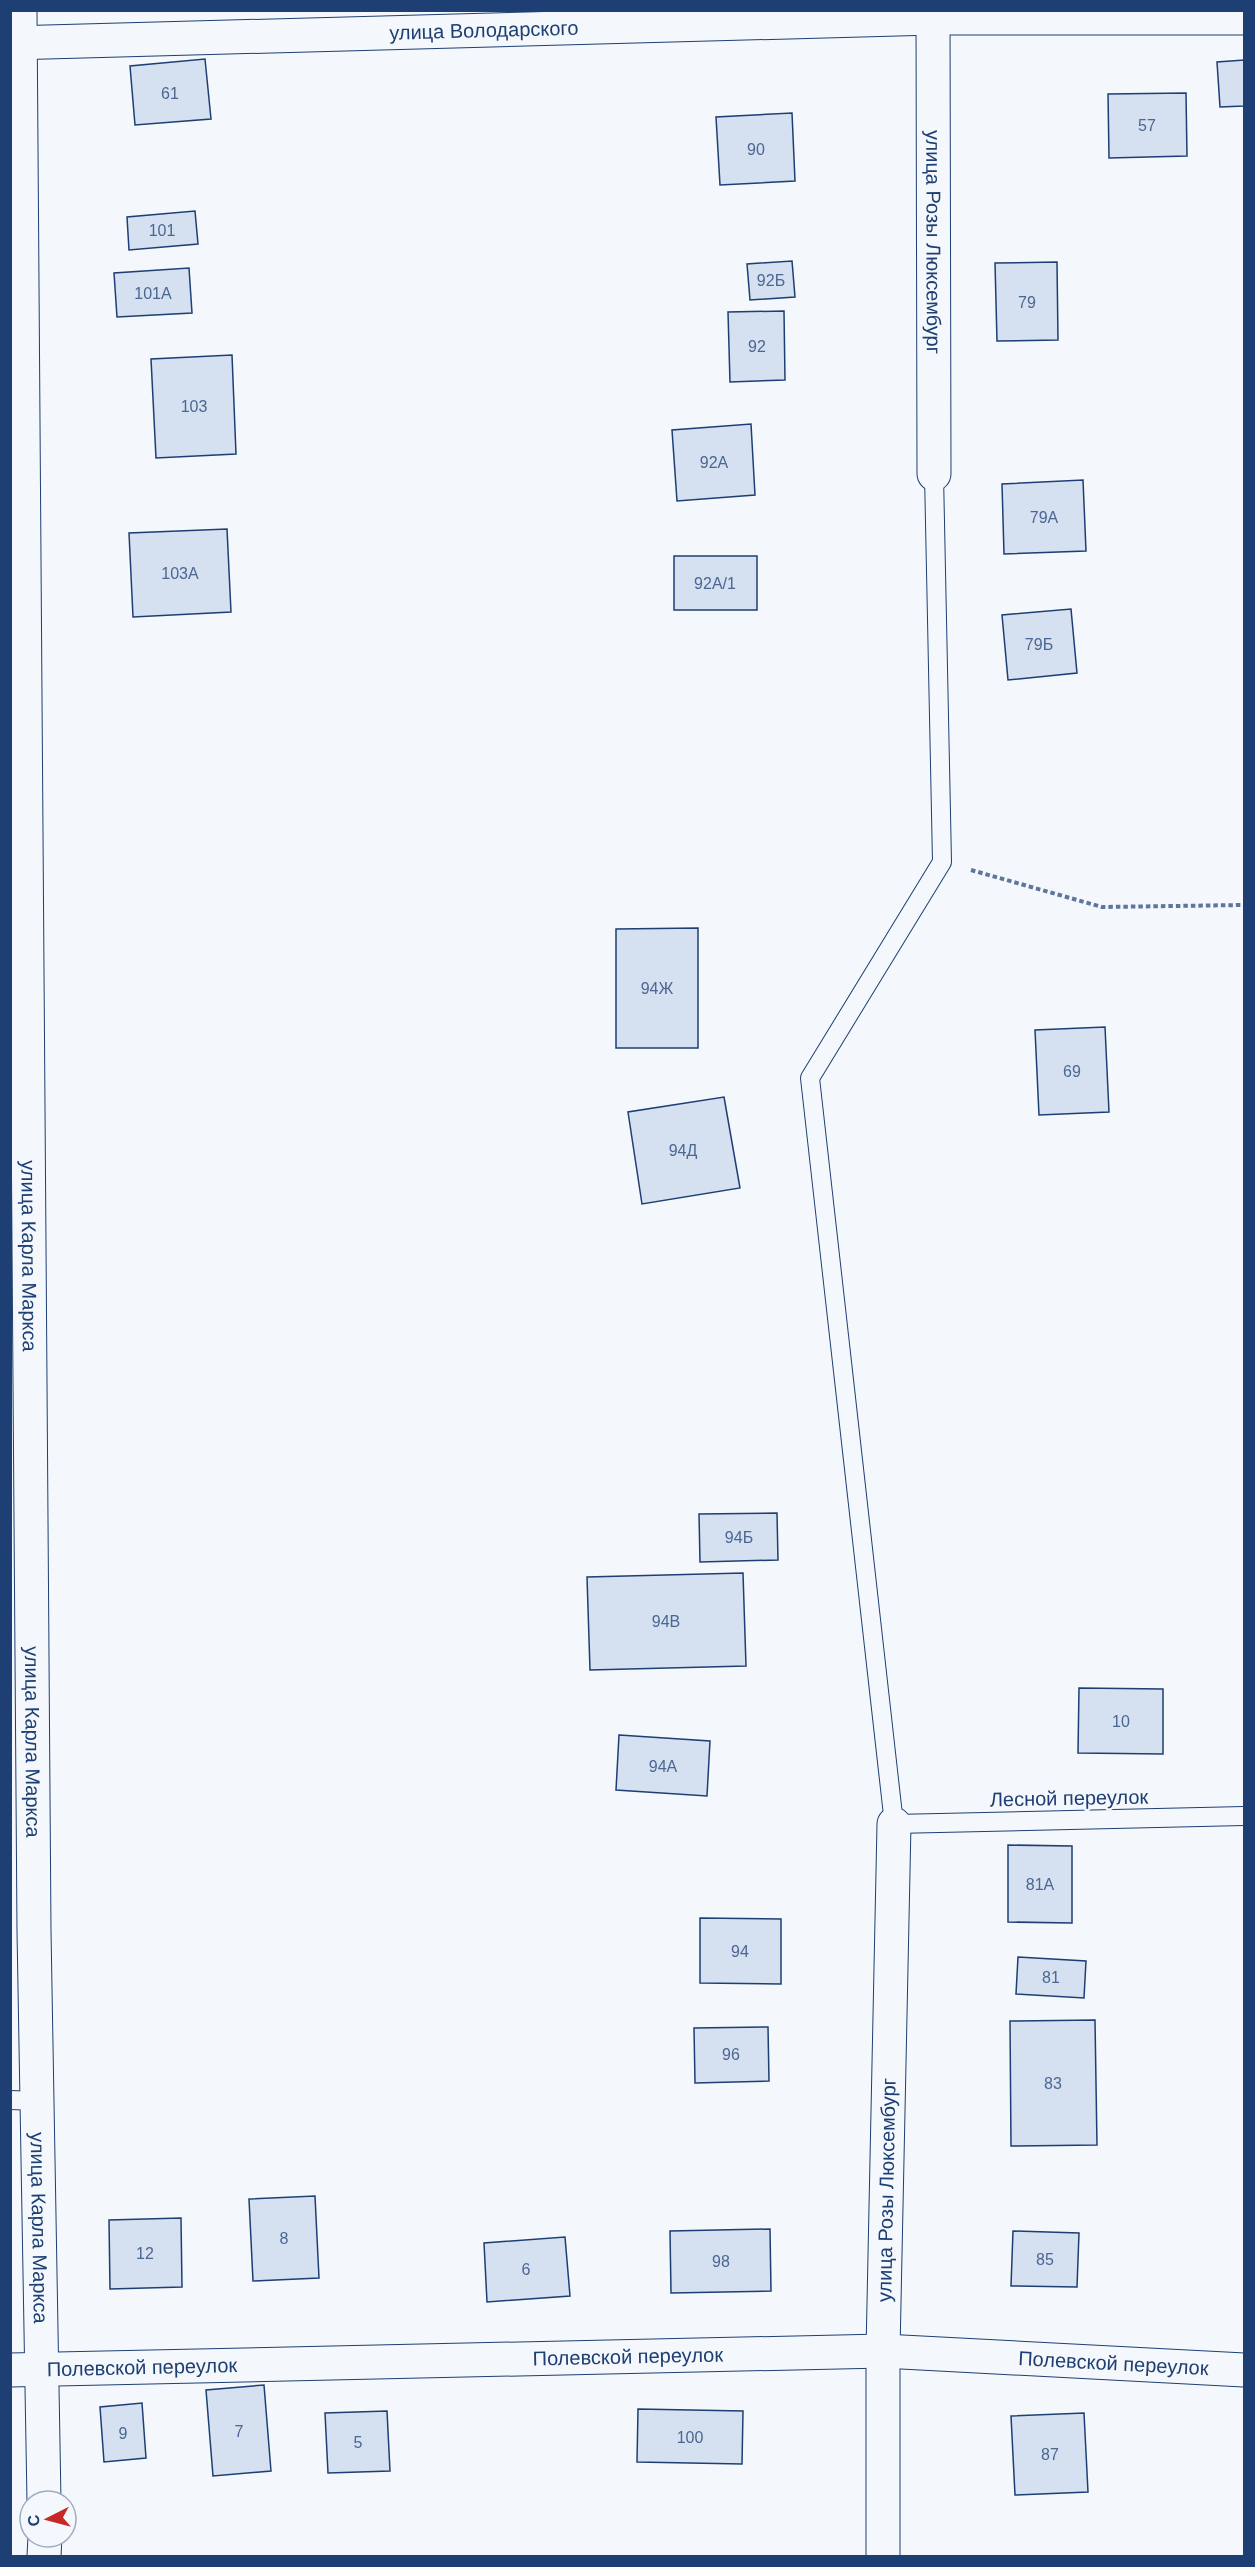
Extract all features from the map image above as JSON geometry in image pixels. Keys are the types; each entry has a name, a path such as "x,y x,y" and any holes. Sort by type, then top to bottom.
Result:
{"street":[{"name":"улица Карла Маркса","path":"20,10 15,44 34,1920 24,2100 25,2370 42,2489"},
{"name":"улица Володарского","path":"15,44 934,14 1245,18"},
{"name":"улица Розы Люксембург","path":"934,14 934,474"},
{"name":"улица Розы Люксембург","path":"883,2556 883,2351 894,1824"},
{"name":"Полевской переулок","path":"25,2370 883,2351 1245,2370"}],"lane":[{"path":"894,1824 810,1078 942,862 934,474"},
{"name":"Лесной переулок","path":"894,1824 1245,1816"}],"path":[{"path":"942,862 1102,907 1245,905"}],"building":[{"path":"205,59 211,119 135,125 130,66"},
{"path":"1244,60 1244,106 1220,107 1217,62"},
{"path":"1186,93 1187,156 1109,158 1108,94"},
{"path":"792,113 795,181 720,185 716,117"},
{"path":"195,211 198,244 129,250 127,217"},
{"path":"792,261 795,297 750,300 747,264"},
{"path":"1057,262 1058,340 997,341 995,263"},
{"path":"189,268 192,313 117,317 114,273"},
{"path":"784,311 785,380 730,382 728,312"},
{"path":"232,355 236,454 156,458 151,359"},
{"path":"751,424 755,495 677,501 672,430"},
{"path":"1083,480 1086,551 1004,554 1002,484"},
{"path":"227,529 231,612 133,617 129,533"},
{"path":"674,556 757,556 757,610 674,610"},
{"path":"1071,609 1077,673 1008,680 1002,615"},
{"path":"698,928 698,1048 616,1048 616,929"},
{"path":"1105,1027 1109,1112 1039,1115 1035,1030"},
{"path":"724,1097 740,1188 642,1204 628,1112"},
{"path":"777,1513 778,1560 700,1562 699,1514"},
{"path":"743,1573 746,1666 590,1670 587,1577"},
{"path":"1079,1688 1163,1689 1163,1754 1078,1753"},
{"path":"619,1735 710,1741 707,1796 616,1790"},
{"path":"1008,1845 1072,1846 1072,1923 1008,1922"},
{"path":"700,1918 781,1919 781,1984 700,1983"},
{"path":"1018,1957 1086,1961 1084,1998 1016,1994"},
{"path":"1095,2020 1097,2145 1011,2146 1010,2021"},
{"path":"768,2027 769,2081 695,2083 694,2028"},
{"path":"315,2196 319,2278 253,2281 249,2199"},
{"path":"181,2218 182,2287 110,2289 109,2220"},
{"path":"770,2229 771,2291 671,2293 670,2231"},
{"path":"1013,2231 1079,2233 1077,2287 1011,2286"},
{"path":"565,2237 570,2296 487,2302 484,2243"},
{"path":"264,2385 271,2471 213,2476 206,2390"},
{"path":"142,2403 146,2458 104,2462 100,2407"},
{"path":"638,2409 743,2411 742,2464 637,2462"},
{"path":"387,2411 390,2471 328,2473 325,2413"},
{"path":"1084,2413 1088,2492 1015,2495 1011,2416"}]}
